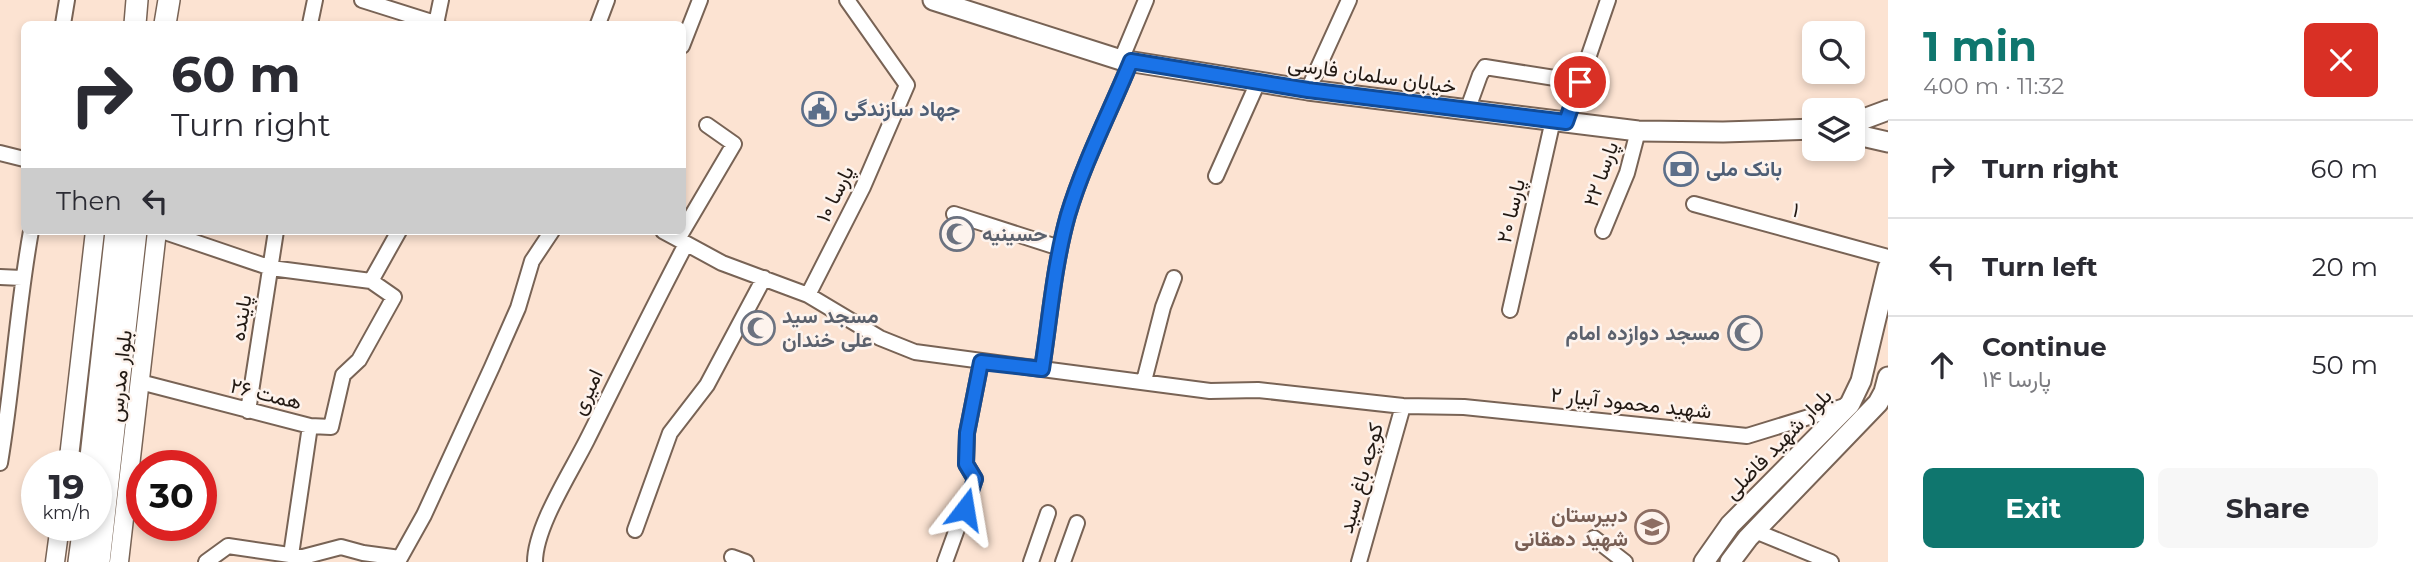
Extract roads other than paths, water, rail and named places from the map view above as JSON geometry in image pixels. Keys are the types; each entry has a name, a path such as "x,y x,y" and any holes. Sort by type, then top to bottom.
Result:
{"main road":[{"path":"166,21 169,0"},
{"name":"خیابان سلمان فارسی","path":"933,0 1126,60 1308,90 1638,131 1802,129"},
{"path":"135,21 137,1"},
{"path":"1865,118 1888,110"},
{"path":"1865,137 1888,142"},
{"name":"بلوار مدرس","path":"92,450 116,235"},
{"name":"بلوار مدرس","path":"99,562 136,235"},
{"name":"بلوار شهید فاضلی","path":"1704,562 1730,525 1850,404 1861,381 1888,268"},
{"name":"بلوار شهید فاضلی","path":"1730,562 1755,530 1883,403 1888,377"},
{"path":"1769,485 1784,500"},
{"path":"79,562 81,541"}],"street":[{"path":"64,21 67,0"},
{"path":"169,0 177,21"},
{"path":"311,21 315,0"},
{"path":"362,0 427,21"},
{"path":"437,21 441,0"},
{"path":"599,21 607,0"},
{"path":"686,36 700,0"},
{"name":"پارسا ۱۰","path":"808,295 863,187 907,85 847,0"},
{"path":"1042,369 1060,248 1069,213 1146,0"},
{"path":"1308,90 1349,0"},
{"name":"پارسا ۲۰","path":"1510,310 1559,121 1580,82 1608,0"},
{"path":"129,21 137,1"},
{"path":"1466,111 1485,67 1580,82"},
{"path":"1216,176 1258,82"},
{"name":"امیری","path":"686,234 734,144 707,125"},
{"name":"پارسا ۲۲","path":"1603,231 1627,173 1638,131"},
{"path":"0,153 21,158"},
{"name":"۱","path":"1694,204 1888,257"},
{"path":"954,214 1060,248"},
{"path":"0,463 10,405 22,278 30,235"},
{"path":"70,450 95,235"},
{"path":"119,562 159,235"},
{"path":"172,235 271,268 371,281 397,235"},
{"name":"پاینده","path":"248,411 275,235"},
{"path":"206,562 228,546 303,557 341,547 400,558 424,514 492,367 518,308 532,261 549,235"},
{"path":"671,235 722,263 808,295"},
{"name":"امیری","path":"535,562 535,553 545,523 685,235"},
{"path":"0,277 22,278"},
{"path":"635,530 670,433 707,385 764,278"},
{"path":"1144,381 1163,307 1174,278"},
{"name":"همت ۲۶","path":"141,382 310,426 331,427 343,375 359,359 394,297 371,281"},
{"name":"شهید محمود آبیار ۲","path":"808,295 880,338 915,352 1210,391 1299,393 1344,401 1464,407 1747,436 1850,404"},
{"path":"950,560 975,479 966,464 967,433 981,362"},
{"name":"کوچه باغ سید","path":"1359,562 1403,406"},
{"path":"291,555 310,426"},
{"path":"1031,562 1048,513"},
{"path":"1063,562 1077,523"},
{"path":"1755,530 1831,562"},
{"path":"1594,538 1625,562"},
{"path":"55,562 58,541"}],"place":[{"name":"جهاد سازندگی","path":"819,109"},
{"name":"بانک ملی","path":"1681,169"},
{"name":"حسینیه","path":"957,234"},
{"name":"مسجد سید علی خندان","path":"758,328"},
{"name":"مسجد دوازده امام","path":"1745,333"},
{"name":"دبیرستان شهید دهقانی","path":"1652,527"}]}
